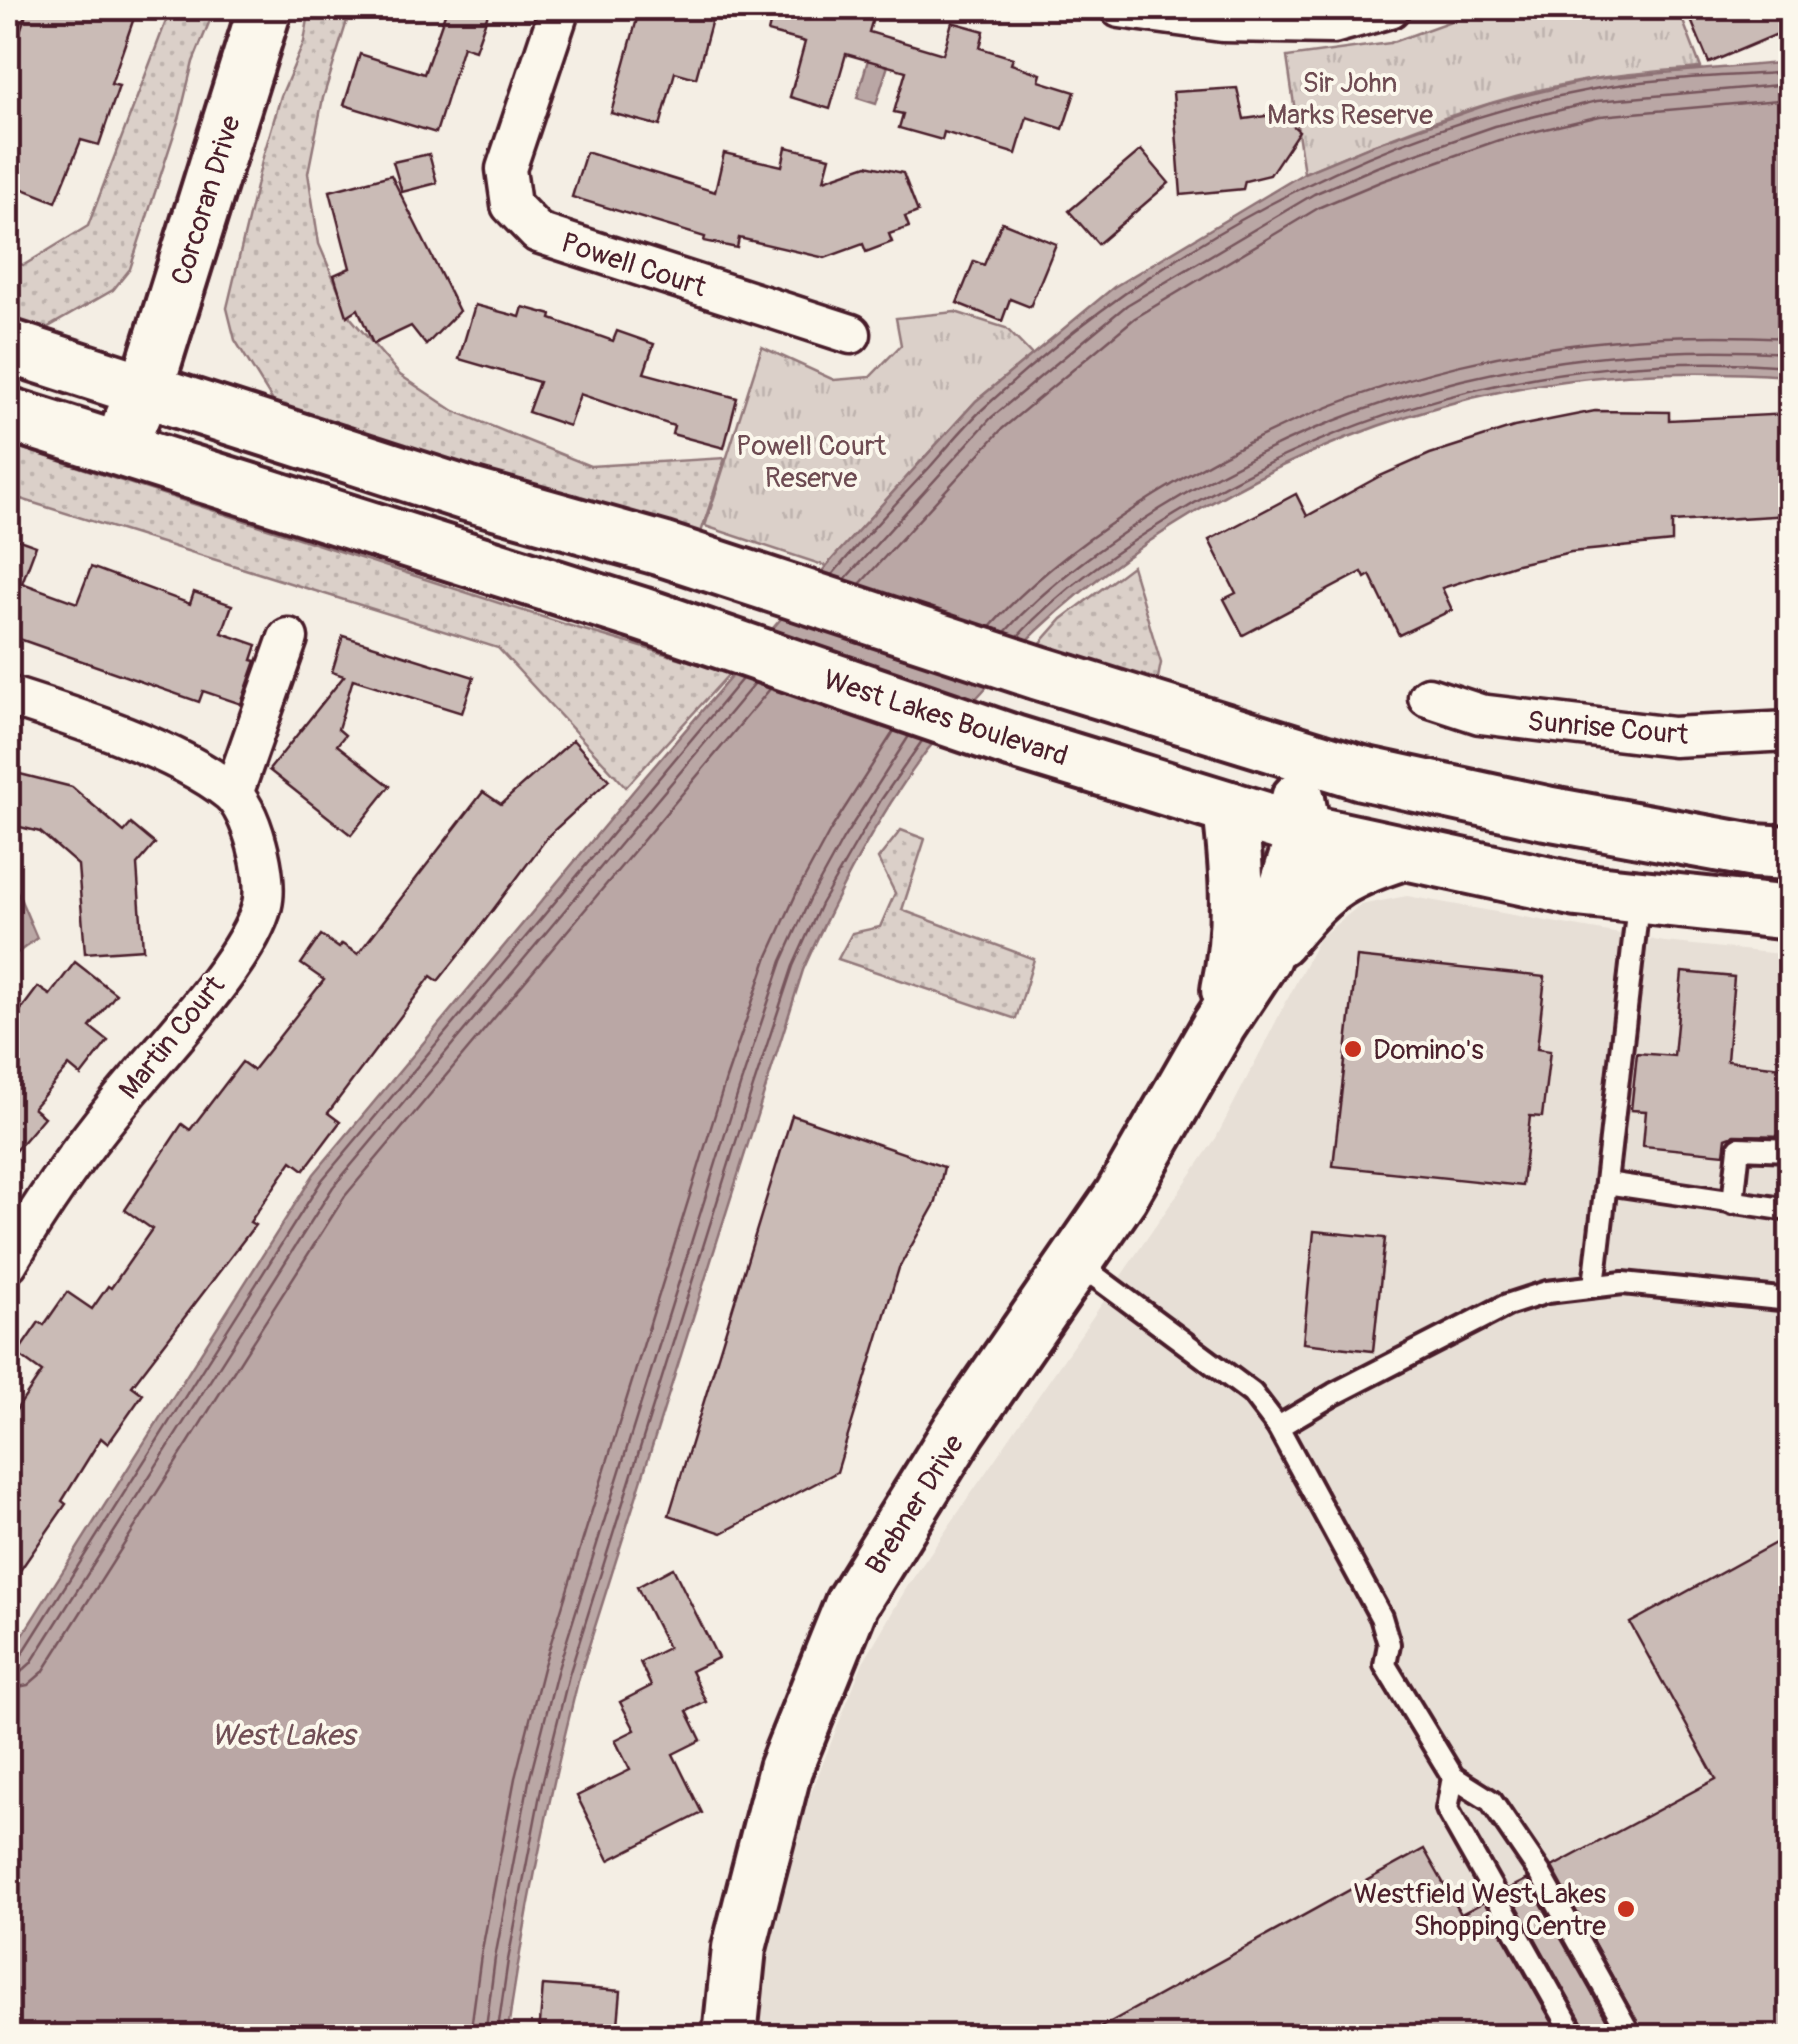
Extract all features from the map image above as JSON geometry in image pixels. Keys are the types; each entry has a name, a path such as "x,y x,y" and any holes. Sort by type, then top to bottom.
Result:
{"main road":[{"name":"Corcoran Drive","path":"143,392 265,8"},
{"path":"8,346 467,494 742,574 1039,673 1362,773 1546,813 1754,851 1790,853"},
{"path":"118,449 143,392"},
{"name":"West Lakes Boulevard","path":"8,414 675,626 1014,742 1304,832 1577,890 1790,914"},
{"path":"1113,695 1165,742 1276,782 1296,796 1304,832"},
{"name":"Brebner Drive","path":"1219,1025 1236,956 1239,882 1230,808"},
{"name":"Brebner Drive","path":"730,2036 740,1948 785,1769 852,1604 960,1429 1121,1196 1219,1025 1264,957 1304,832"},
{"path":"1264,957 1323,888 1360,867 1400,854"}],"street":[{"name":"Powell Court","path":"560,8 506,169 511,205 538,234 851,334"},
{"path":"1120,8 1222,22 1333,24 1390,8"},
{"path":"8,696 57,711 183,762 233,794 288,638"},
{"name":"Sunrise Court","path":"1428,696 1480,714 1673,738 1790,731"},
{"name":"Martin Court","path":"8,1262 77,1155 174,1037 250,934 263,904 262,874 257,846 233,794"}],"lane":[{"path":"1594,1286 1639,896"},
{"path":"1733,1203 1739,1148 1790,1150"},
{"path":"1606,1184 1790,1210"},
{"path":"1075,1261 1252,1392 1278,1428 1382,1617 1388,1644 1385,1665 1453,1777 1491,1802 1540,1872 1630,2036"},
{"path":"1278,1428 1506,1305 1546,1292 1624,1283 1790,1300"},
{"path":"1453,1777 1447,1809 1576,2036"}],"shaded area":[{"path":"1407,896 1665,942 1790,955 1790,2036 748,2036 752,1996 792,1841 863,1662 907,1587 1216,1138 1319,938 1360,905"}],"green space":[{"path":"171,8 215,8 193,62 180,116 130,269 113,290 43,330 8,315 8,262 24,265 88,226"},
{"path":"310,8 351,8 323,98 308,173 319,244 350,317 400,375 454,411 590,466 725,458 699,539 274,403 235,340 227,308 263,157 281,96 304,42"},
{"name":"Sir John Marks Reserve","path":"1487,8 1678,8 1701,68 1607,77 1520,95 1410,130 1304,173 1287,57 1390,43"},
{"name":"Powell Court Reserve","path":"955,312 1006,328 1032,355 976,401 826,566 705,526 762,347 834,380 870,377 901,345 896,318"},
{"path":"8,444 564,624 730,673 626,787 498,648 8,495"},
{"path":"1132,566 1161,663 1157,683 1039,645 1062,619"},
{"path":"901,830 925,839 902,910 1034,959 1016,1019 838,959 852,933 880,927 895,893 878,859"}],"water":[{"path":"869,56 889,62 876,104 857,98"},
{"name":"West Lakes","path":"1790,62 1790,376 1620,375 1493,393 1351,436 1282,466 1216,500 1152,540 1038,630 932,745 890,804 843,886 803,970 579,1677 538,1856 507,2036 8,2036 8,1658 314,1174 835,556 976,401 1114,287 1304,173 1489,104 1594,79"},
{"path":"8,870 37,938 8,960"}],"building":[{"path":"28,8 113,8 135,15 111,84 119,86 99,145 81,140 56,202 8,183 8,66"},
{"path":"447,8 490,8 475,50 463,46 436,133 344,105 360,54 424,74"},
{"path":"640,8 715,8 696,78 675,72 660,126 611,113"},
{"path":"774,8 876,8 869,32 943,54 952,22 984,31 980,48 1013,58 1011,64 1041,74 1039,81 1075,92 1063,129 1027,117 1016,154 944,132 942,140 899,128 903,114 894,112 906,71 846,54 830,109 790,97 805,42 768,32"},
{"path":"1686,8 1778,8 1787,30 1709,63"},
{"path":"1237,88 1244,119 1280,114 1299,131 1270,175 1245,181 1243,189 1181,195 1173,92"},
{"path":"786,147 830,157 824,180 867,165 903,173 918,212 905,217 909,227 889,234 892,242 866,252 863,244 825,258 739,238 737,248 704,241 705,237 572,197 586,152 715,192 724,153 782,166"},
{"path":"1141,150 1169,183 1098,244 1069,211"},
{"path":"429,154 437,183 402,192 393,162"},
{"path":"391,175 459,311 426,345 411,326 373,344 358,309 347,316 334,275 350,268 330,191"},
{"path":"1002,222 1056,244 1030,307 1010,299 1002,321 957,303 974,261 984,265"},
{"path":"475,305 520,317 523,307 613,341 617,331 654,344 644,373 737,398 724,448 672,434 674,426 580,394 569,426 528,412 539,382 459,359"},
{"path":"1595,411 1669,412 1669,420 1790,414 1790,515 1672,522 1672,542 1571,552 1517,564 1442,588 1452,610 1399,635 1370,575 1365,578 1362,572 1243,635 1224,599 1236,593 1209,540 1296,494 1307,516 1430,454 1514,427"},
{"path":"8,536 36,546 22,583 77,603 91,567 190,604 194,592 232,605 222,633 257,645 252,660 256,661 241,704 203,691 199,702 8,635"},
{"path":"343,636 474,677 462,713 353,679 338,729 345,735 337,745 390,786 351,835 269,770 344,676 332,672"},
{"path":"573,740 609,780 549,835 438,981 431,976 328,1113 340,1122 304,1170 292,1161 250,1222 255,1225 132,1386 143,1394 108,1444 101,1438 62,1501 66,1504 8,1588 8,1422 42,1372 17,1354 67,1292 92,1309 108,1286 111,1288 152,1229 125,1210 182,1124 190,1130 242,1062 253,1070 324,980 301,964 321,935 339,948 342,944 358,954 483,792 501,804"},
{"path":"8,771 72,787 124,832 131,824 155,844 137,865 143,949 85,953 78,865 40,832 8,824"},
{"path":"1357,957 1545,977 1537,1049 1550,1051 1542,1117 1530,1116 1522,1186 1333,1166"},
{"path":"75,962 116,994 90,1027 108,1041 81,1076 69,1066 33,1108 44,1117 8,1159 8,1027 38,987 50,995"},
{"path":"1682,972 1734,977 1727,1061 1790,1068 1790,1136 1734,1135 1726,1138 1724,1154 1643,1146 1646,1111 1631,1110 1637,1053 1674,1056"},
{"path":"792,1115 944,1167 936,1202 899,1268 837,1472 722,1533 669,1515"},
{"path":"1314,1231 1385,1238 1373,1351 1303,1343"},
{"path":"1790,1535 1790,2036 1645,2036 1552,1867 1716,1779 1630,1623"},
{"path":"673,1568 718,1658 691,1671 706,1702 687,1711 701,1740 673,1754 702,1813 609,1860 577,1796 630,1770 615,1740 635,1730 620,1702 651,1686 640,1662 668,1648 637,1587"},
{"path":"1424,1849 1461,1914 1484,1902 1560,2036 1085,2036"},
{"path":"1528,1879 1616,2036 1589,2036 1508,1889"},
{"path":"543,1985 621,1991 617,2036 539,2036"}],"place":[{"name":"Domino's","path":"1353,1049"},
{"name":"Westfield West Lakes Shopping Centre","path":"1626,1909"}]}
